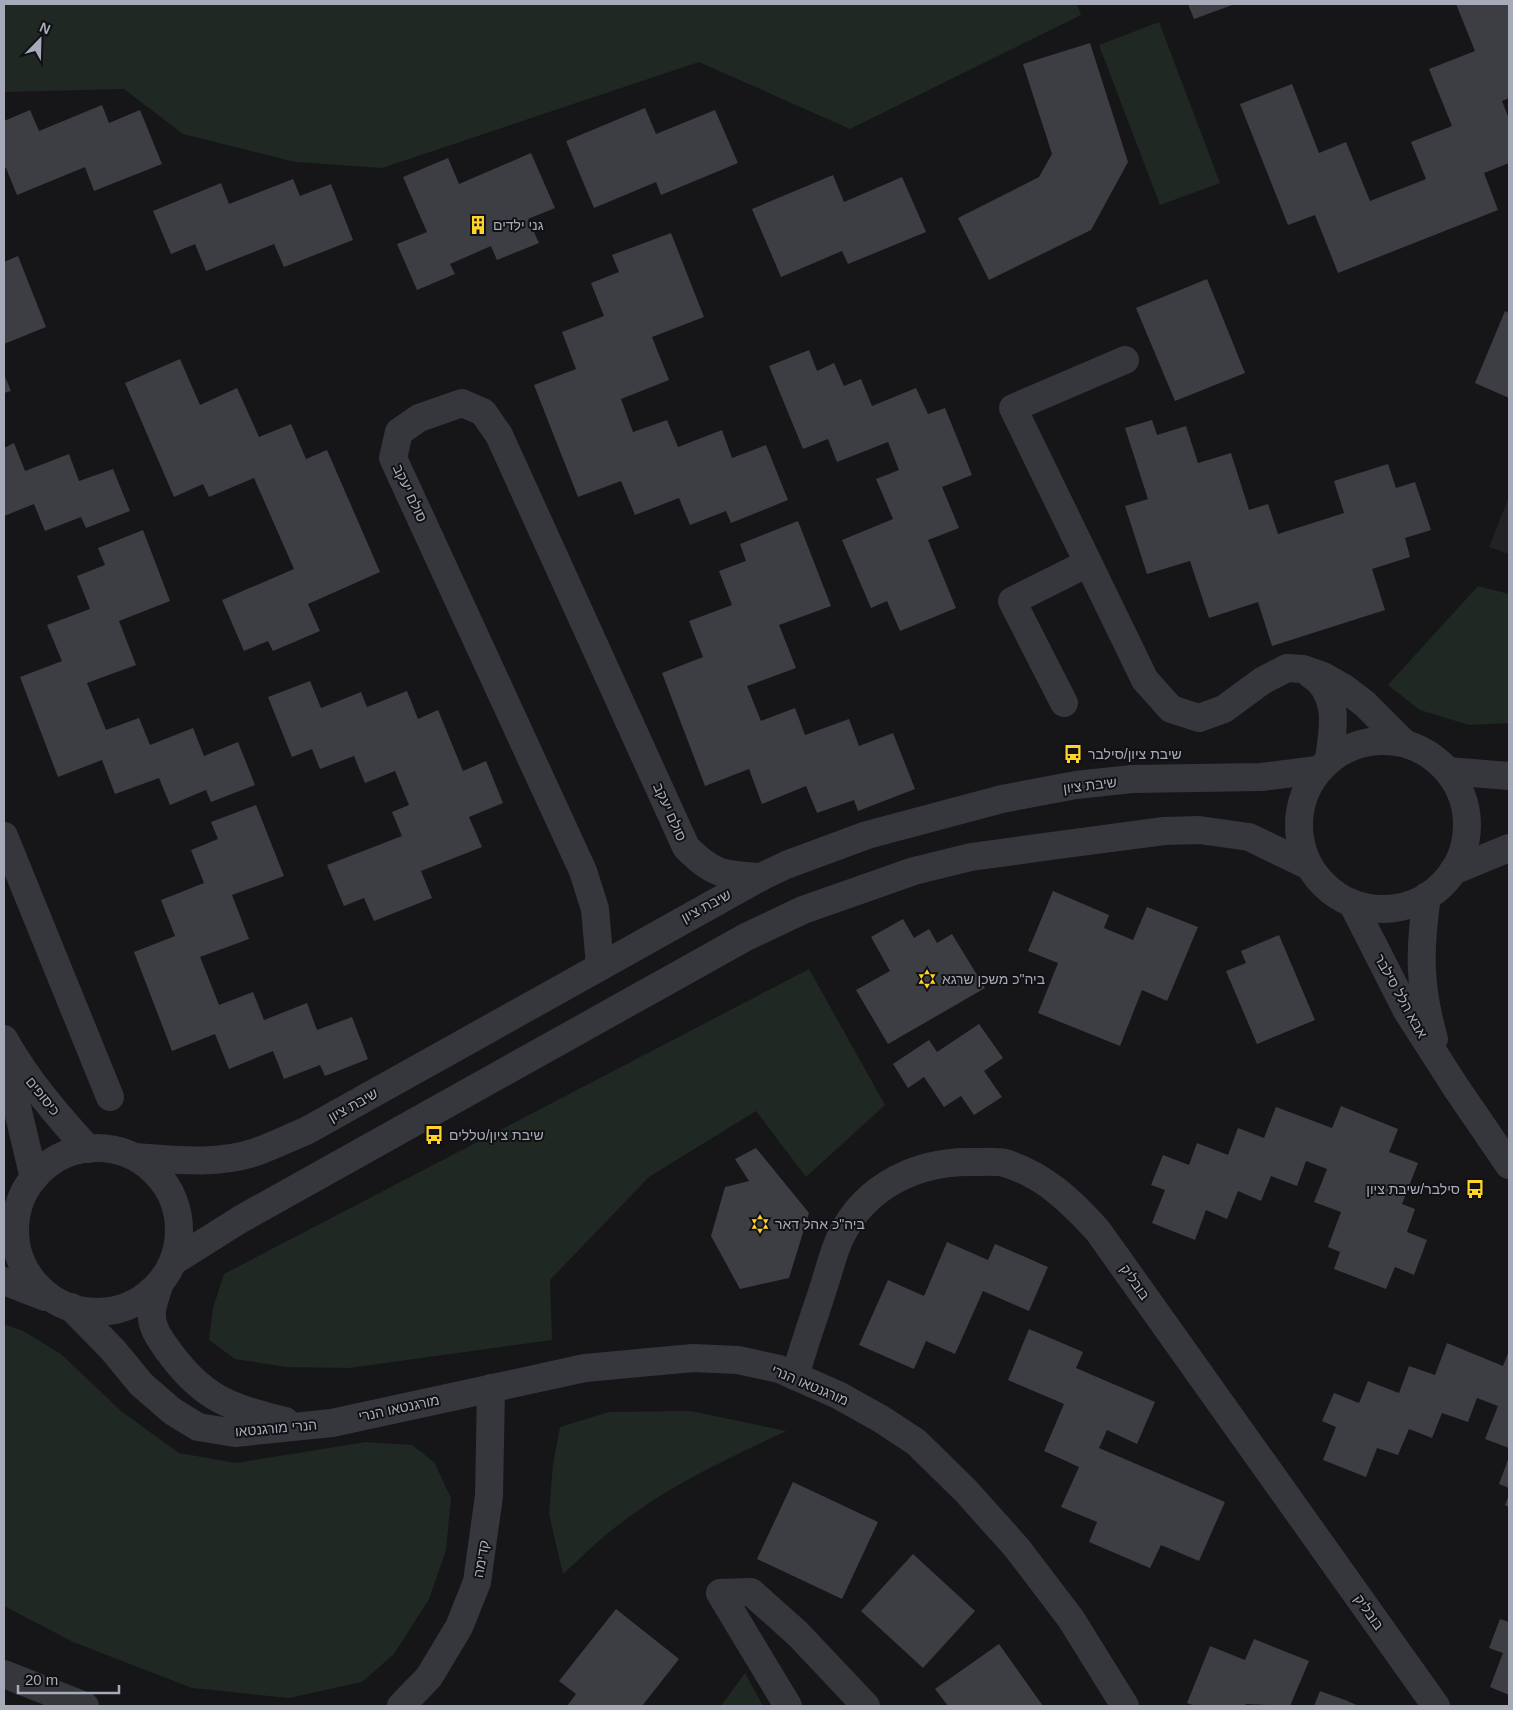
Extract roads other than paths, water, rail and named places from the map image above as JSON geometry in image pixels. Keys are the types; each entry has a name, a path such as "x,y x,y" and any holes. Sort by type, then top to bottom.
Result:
{"street":[{"path":"1125,360 1013,408 1145,680 1172,709 1198,718 1224,709 1262,681 1286,668 1302,669 1323,676 1344,688 1365,704 1404,743 1428,754 1448,771 1461,794 1467,820 1464,847 1453,871 1442,885 1427,896 1403,906 1378,909 1352,903 1327,888 1309,866 1300,841 1299,816 1305,792 1324,764 1334,725 1333,709 1322,685 1302,669"},
{"name":"סולם יעקב","path":"600,966 595,909 583,871 393,458 399,432 419,418 462,403 484,412 499,435 686,847 702,864 724,875 761,877"},
{"path":"1064,703 1012,600 1088,563"},
{"path":"1324,764 1351,746 1377,741 1404,743"},
{"name":"שיבת ציון","path":"136,1157 200,1161 220,1160 254,1152 306,1131 761,877 786,865 867,835 1002,799 1076,786 1132,779 1261,776 1324,764"},
{"path":"1448,771 1509,776"},
{"path":"174,1260 241,1218 702,960 802,910 856,890 914,871 971,857 1164,832 1199,830 1249,837 1309,866"},
{"path":"4,836 110,1098"},
{"path":"1453,871 1509,848"},
{"name":"אבא הלל סילבר","path":"1427,896 1421,937 1420,979 1427,1014 1437,1048 1455,1086"},
{"name":"אבא הלל סילבר","path":"1352,903 1407,1011 1509,1165"},
{"name":"כיסופים","path":"4,1040 21,1069 41,1095 88,1149"},
{"name":"כיסופים","path":"4,1053 19,1196"},
{"path":"4,1281 65,1305 95,1312 119,1309 140,1300 159,1285 174,1260 180,1237 178,1213 170,1191 155,1172 136,1157 109,1149 88,1149 68,1154 49,1163 19,1196 15,1223 17,1246 25,1268 39,1288 65,1305"},
{"name":"בובליק","path":"795,1376 840,1236 857,1210 885,1185 904,1174 939,1164 968,1162 1004,1163 1037,1177 1070,1200 1098,1231 1436,1706"},
{"name":"הנרי מורגנטאו","path":"159,1285 152,1312 156,1334 190,1380 221,1400 249,1412 286,1421 332,1423"},
{"name":"הנרי מורגנטאו","path":"65,1305 113,1350 141,1384 172,1412 198,1428 235,1433 332,1423"},
{"name":"מורגנטאו הנרי","path":"332,1423 585,1368 693,1358 738,1360 779,1370 838,1395 916,1442 966,1491 1017,1548 1071,1619 1125,1706"},
{"name":"קדימה","path":"401,1706 429,1677 458,1627 478,1582 490,1496 491,1388"},
{"path":"788,1706 720,1593 751,1592 798,1634 866,1706"},
{"path":"4,1674 85,1706"}],"place":[{"name":"גני ילדים","path":"478,225"},
{"name":"שיבת ציון/סילבר","path":"1073,754"},
{"name":"ביה\"כ משכן שרגא","path":"927,979"},
{"name":"שיבת ציון/טללים","path":"434,1135"},
{"name":"סילבר/שיבת ציון","path":"1475,1189"},
{"name":"ביה\"כ אהל דאר","path":"760,1224"}]}
